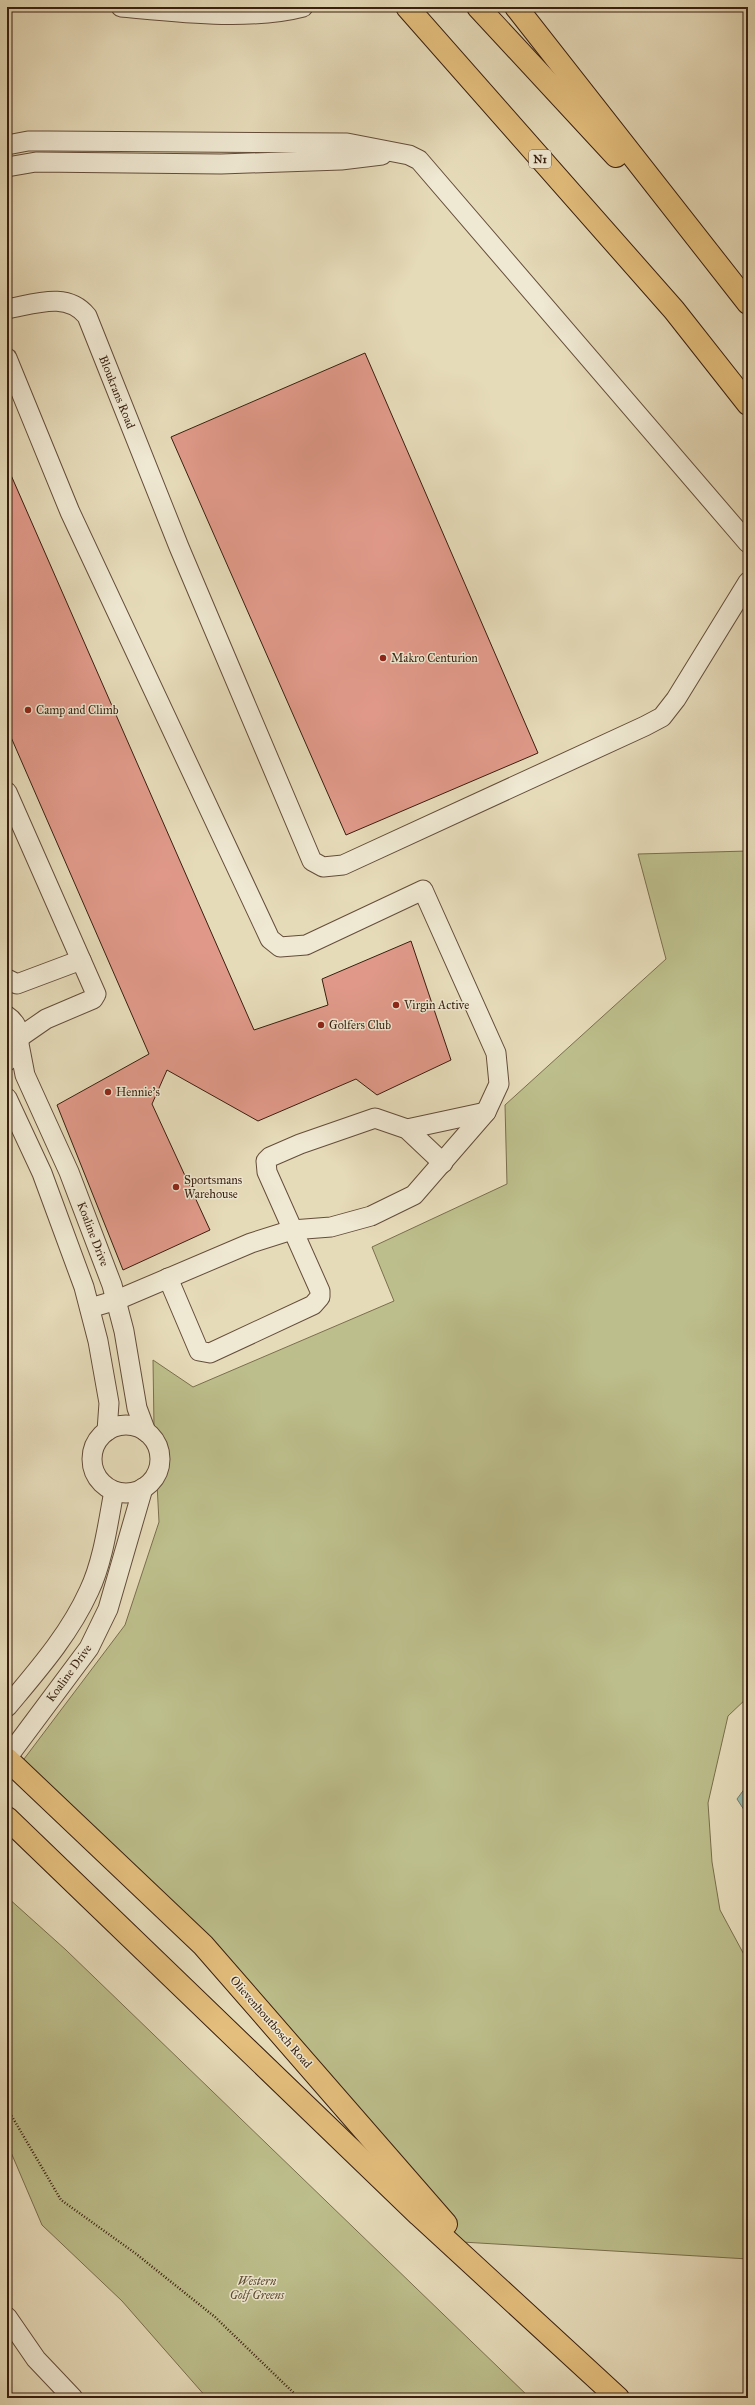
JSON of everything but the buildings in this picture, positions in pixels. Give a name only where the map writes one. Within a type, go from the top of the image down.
[{"type":"main road","name":"N1","points":[[406,7],[674,310],[748,404]]},
{"type":"main road","points":[[478,7],[718,266]]},
{"type":"main road","points":[[516,7],[748,303]]},
{"type":"main road","name":"Olievenhoutbosch Road","points":[[7,1759],[203,1945],[336,2095],[515,2304]]},
{"type":"main road","name":"Olievenhoutbosch Road","points":[[7,1818],[273,2076],[515,2304],[618,2398]]},
{"type":"street","points":[[121,7],[248,14],[285,11],[303,7]]},
{"type":"street","points":[[7,145],[33,141],[347,143],[397,152],[420,160],[437,178],[748,543]]},
{"type":"street","points":[[226,142],[245,147],[315,148],[330,152],[341,160]]},
{"type":"street","points":[[221,164],[226,142]]},
{"type":"street","points":[[7,167],[36,162],[221,164],[341,160],[397,152]]},
{"type":"street","name":"Bloukrans Road","points":[[7,309],[62,301],[72,303],[80,308],[87,316],[179,547],[312,861],[323,867],[343,865],[603,746],[662,717],[681,693],[748,582]]},
{"type":"street","points":[[7,358],[70,512],[270,939],[280,947],[306,945],[423,890],[496,1053],[499,1084],[486,1112],[443,1163],[414,1195],[393,1207],[371,1216],[331,1227],[292,1230],[251,1243],[117,1300],[90,1308]]},
{"type":"street","points":[[7,792],[95,990],[95,997],[46,1019],[15,1030],[16,1052],[7,1061]]},
{"type":"street","points":[[7,979],[17,984],[81,960]]},
{"type":"street","name":"Koaline Drive","points":[[7,1759],[89,1648],[108,1609],[143,1488],[156,1476],[160,1460],[156,1444],[146,1432],[137,1408],[117,1300],[69,1172],[25,1075],[15,1030]]},
{"type":"street","points":[[7,1098],[42,1173],[76,1261],[90,1308],[109,1403],[107,1431]]},
{"type":"street","points":[[407,1129],[486,1112]]},
{"type":"street","points":[[168,1278],[199,1351],[210,1353],[313,1305],[320,1297],[320,1291],[267,1172],[266,1161],[270,1157],[300,1144],[375,1118],[407,1129],[443,1163]]},
{"type":"street","points":[[143,1488],[130,1493],[114,1491],[98,1478],[92,1459],[96,1443],[107,1431],[127,1426],[139,1428],[146,1432]]},
{"type":"street","name":"Koaline Drive","points":[[7,1707],[53,1652],[90,1591],[106,1536],[114,1491]]},
{"type":"street","points":[[7,2317],[36,2359],[73,2398]]},
{"type":"path","points":[[7,2108],[61,2200],[135,2253],[215,2317],[299,2398]]},
{"type":"green space","points":[[748,851],[748,1697],[728,1716],[708,1803],[712,1862],[720,1910],[748,1962],[748,2259],[462,2242],[267,2018],[18,1767],[125,1625],[159,1522],[154,1426],[153,1360],[193,1387],[394,1301],[372,1247],[507,1184],[505,1105],[666,959],[638,854]]},
{"type":"green space","name":"Western Golf Greens","points":[[7,1897],[66,1950],[530,2398],[207,2398],[122,2301],[42,2225],[7,2143]]},
{"type":"shaded area","points":[[748,1784],[748,1816],[737,1799]]},
{"type":"place","name":"Makro Centurion","points":[[383,658]]},
{"type":"place","name":"Camp and Climb","points":[[28,710]]},
{"type":"place","name":"Virgin Active","points":[[396,1005]]},
{"type":"place","name":"Golfers Club","points":[[321,1025]]},
{"type":"place","name":"Hennie's","points":[[108,1092]]},
{"type":"place","name":"Sportsmans Warehouse","points":[[176,1187]]}]
